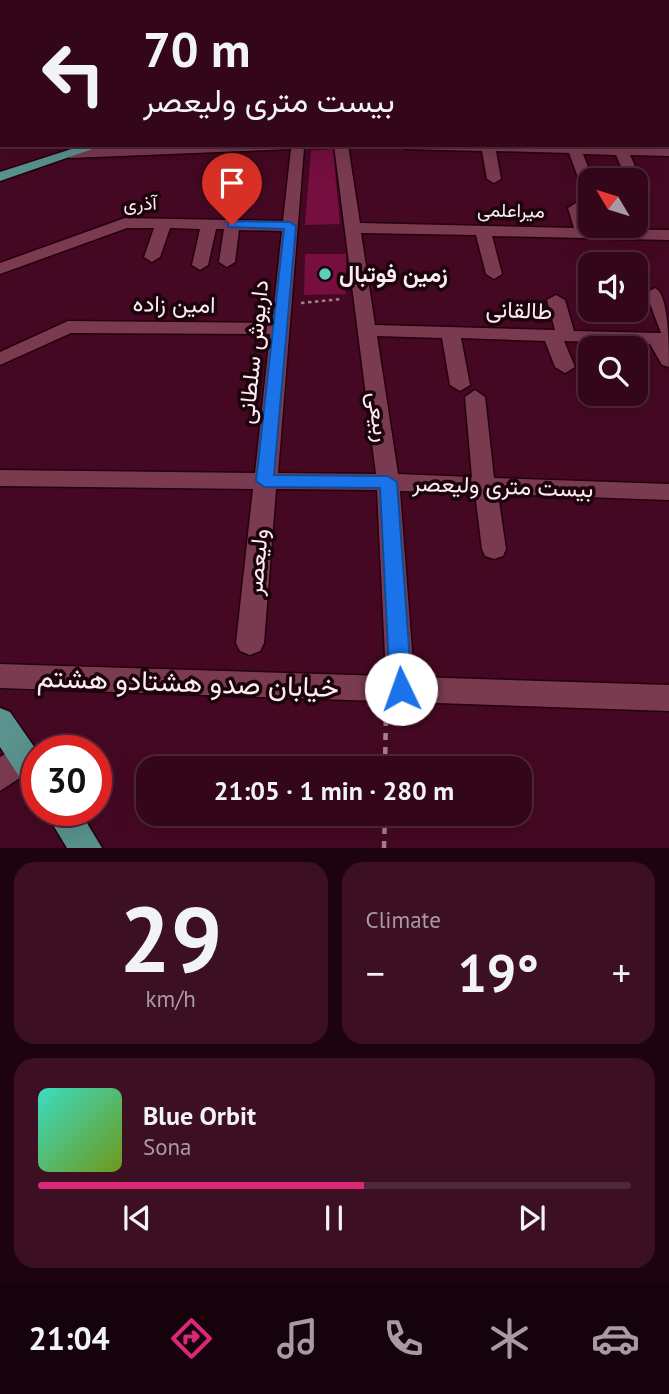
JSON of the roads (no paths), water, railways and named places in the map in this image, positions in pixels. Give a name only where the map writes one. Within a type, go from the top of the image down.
[{"type":"main road","points":[[0,166],[42,153],[86,147]]},
{"type":"main road","points":[[0,177],[68,150]]},
{"type":"main road","points":[[0,722],[21,752]]},
{"type":"main road","points":[[71,826],[86,848]]},
{"type":"street","points":[[68,150],[207,147]]},
{"type":"street","name":"داریوش سلطانی","points":[[264,481],[299,147]]},
{"type":"street","name":"ربیعی","points":[[341,147],[388,482],[401,689]]},
{"type":"street","points":[[494,179],[488,147],[669,152]]},
{"type":"street","points":[[575,150],[582,168]]},
{"type":"street","points":[[621,151],[628,168]]},
{"type":"street","points":[[576,208],[578,215]]},
{"type":"street","points":[[152,257],[164,223]]},
{"type":"street","name":"آذری","points":[[0,269],[118,224],[290,226]]},
{"type":"street","points":[[200,265],[209,224]]},
{"type":"street","points":[[227,262],[232,225]]},
{"type":"street","name":"میراعلمی","points":[[353,228],[578,233]]},
{"type":"street","points":[[483,231],[494,274]]},
{"type":"street","name":"میراعلمی","points":[[648,235],[669,235]]},
{"type":"street","points":[[655,293],[669,361]]},
{"type":"street","points":[[556,300],[565,367]]},
{"type":"street","name":"امین زاده","points":[[0,359],[68,327],[279,329]]},
{"type":"street","name":"طالقانی","points":[[367,330],[559,336],[578,339]]},
{"type":"street","points":[[450,332],[468,391],[494,549]]},
{"type":"street","name":"بیست متری ولیعصر","points":[[0,478],[388,482],[669,492]]},
{"type":"street","name":"ولیعصر","points":[[250,643],[264,481]]},
{"type":"street","name":"خیابان صدو هشتادو هشتم","points":[[0,676],[669,698]]},
{"type":"street","points":[[0,775],[21,770]]},
{"type":"place","name":"زمین فوتبال","points":[[325,274]]}]
